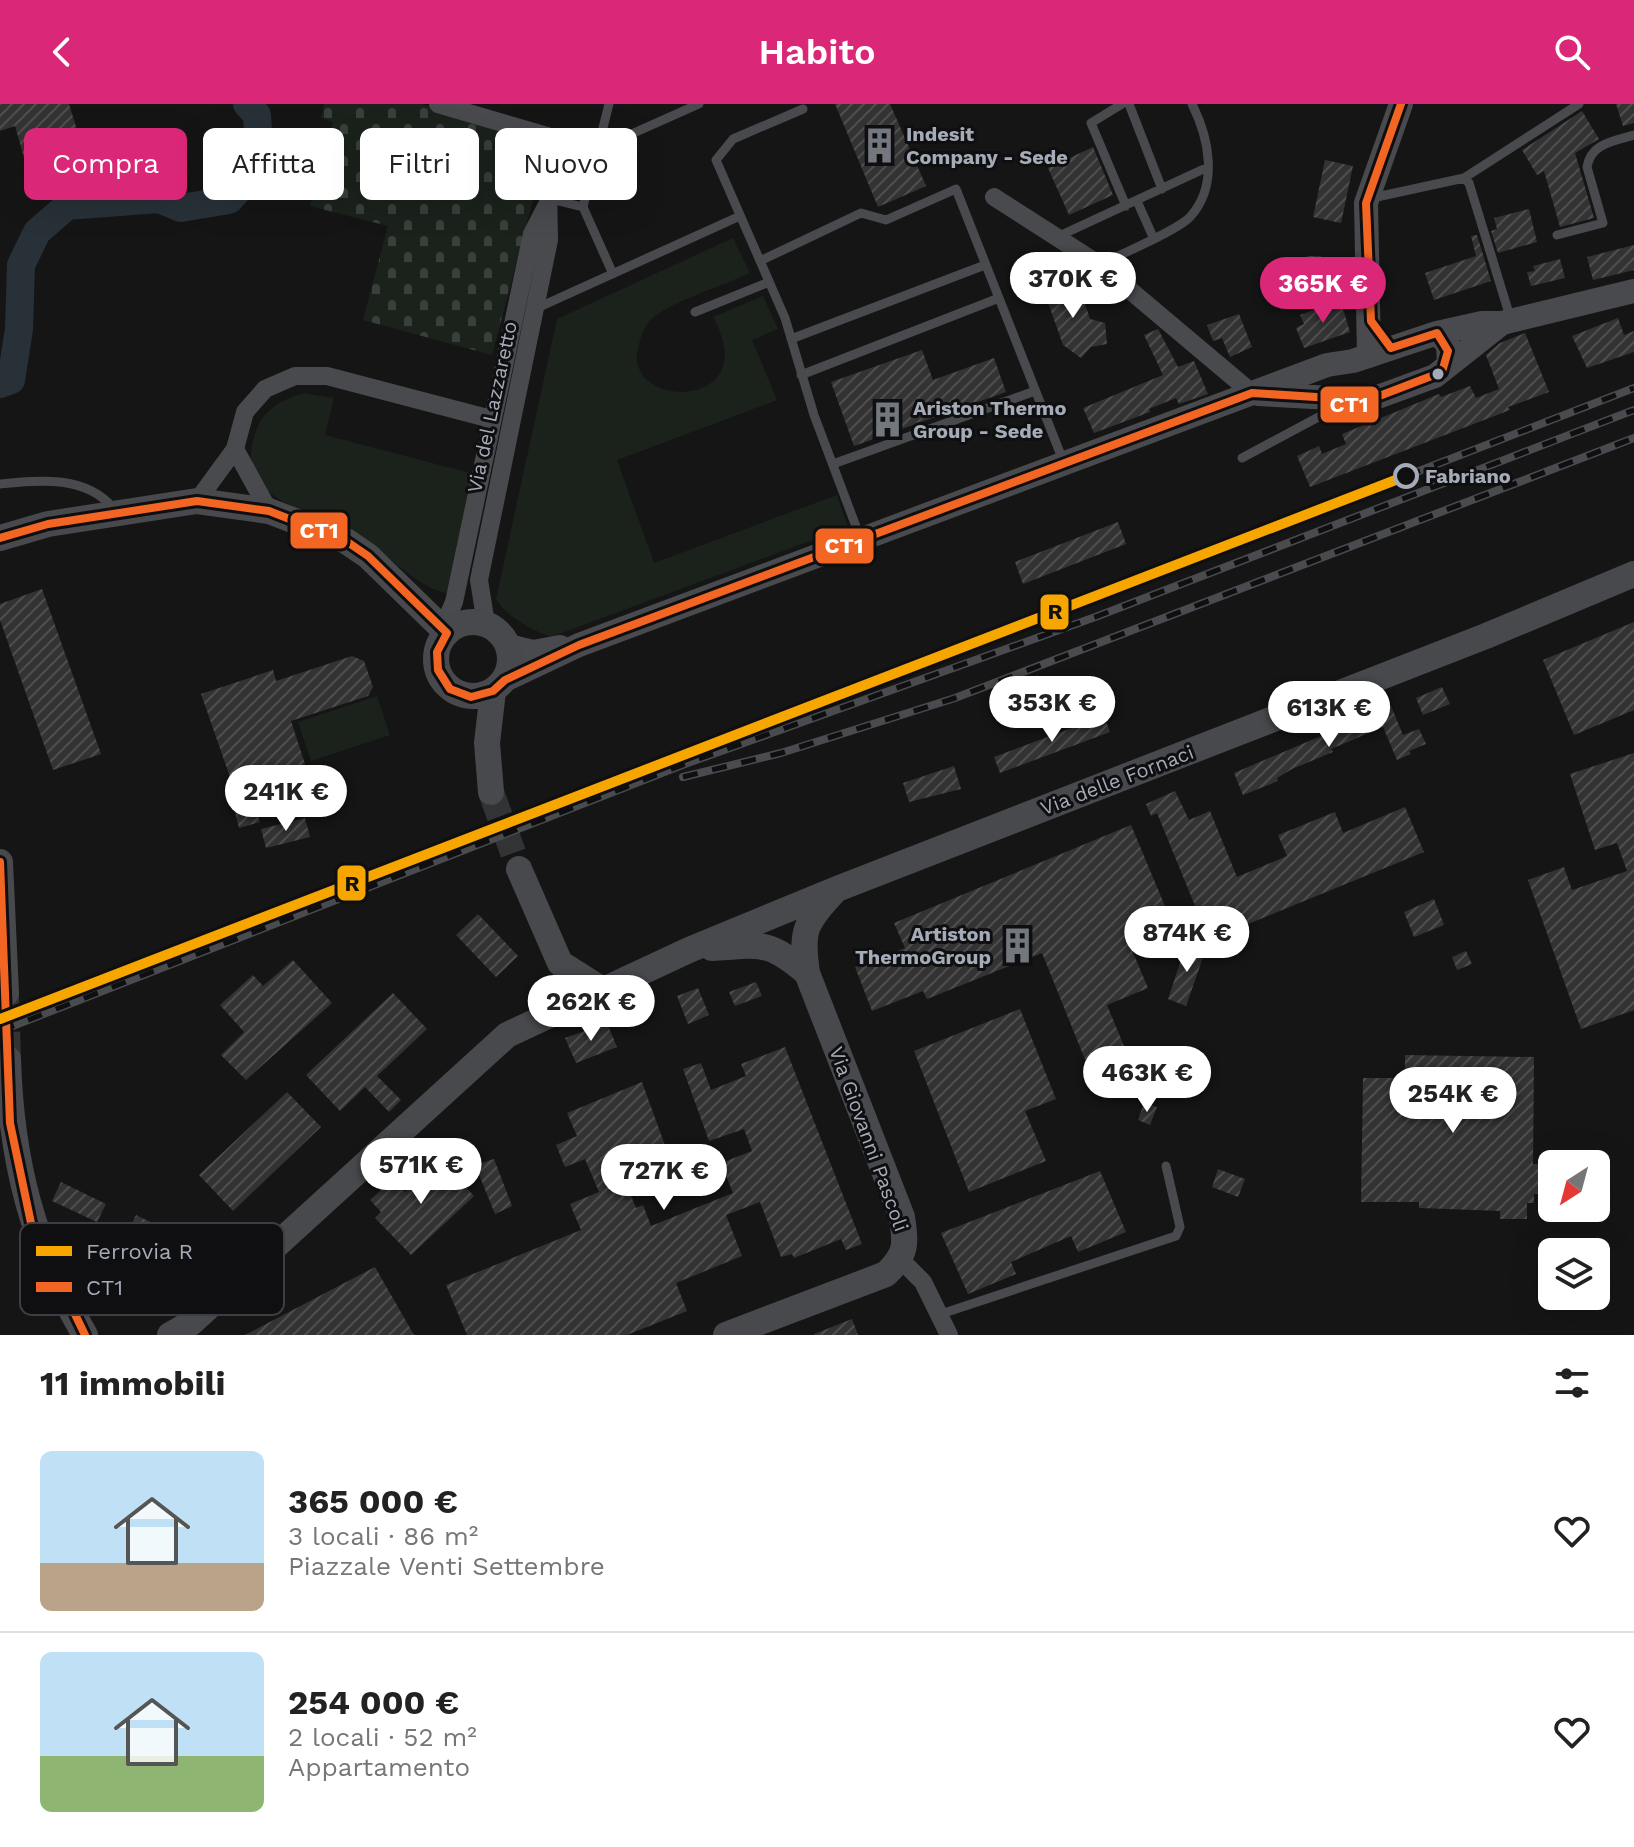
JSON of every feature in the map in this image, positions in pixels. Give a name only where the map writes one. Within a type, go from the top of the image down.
[{"type":"main road","points":[[0,538],[48,524],[197,501],[269,511],[346,541],[368,556],[445,631]]},
{"type":"main road","name":"Via delle Fornaci","points":[[284,1238],[507,1035],[689,950],[837,889],[1486,636],[1634,574]]},
{"type":"main road","points":[[491,792],[487,743],[499,686],[510,668],[508,646],[502,635],[486,624],[465,623],[445,631],[437,652],[438,670],[450,689],[471,697],[499,686]]},
{"type":"main road","points":[[0,862],[6,993]]},
{"type":"main road","points":[[519,869],[560,963],[604,991]]},
{"type":"main road","name":"Via Giovanni Pascoli","points":[[726,1335],[886,1274],[901,1260],[907,1248],[902,1217],[807,973],[803,943],[805,928],[837,889]]},
{"type":"main road","points":[[689,950],[768,946],[779,949],[807,973]]},
{"type":"main road","points":[[8,1059],[10,1123],[31,1223]]},
{"type":"main road","points":[[75,1315],[85,1335]]},
{"type":"main road","name":"Via delle Fornaci","points":[[170,1335],[200,1315]]},
{"type":"street","name":"Via del Lazzaretto","points":[[438,104],[520,128]]},
{"type":"street","points":[[1380,352],[1371,321],[1366,259],[1367,199],[1401,104]]},
{"type":"street","points":[[994,197],[1100,265],[1252,393],[1337,401],[1353,406],[1442,372],[1449,363],[1506,322]]},
{"type":"street","name":"Via del Lazzaretto","points":[[445,631],[454,602],[532,234],[549,200]]},
{"type":"street","name":"Via del Lazzaretto","points":[[486,624],[479,580],[549,240],[550,200]]},
{"type":"street","points":[[499,686],[579,645],[1065,466],[1327,365],[1340,364],[1437,333],[1482,323],[1506,322],[1634,291]]},
{"type":"street","points":[[1437,333],[1448,345],[1449,363]]},
{"type":"street","points":[[1337,401],[1330,379],[1340,364]]},
{"type":"street","name":"Via del Lazzaretto","points":[[197,501],[235,449],[245,412],[265,389],[295,376],[327,376],[491,419]]},
{"type":"street","points":[[235,449],[269,511]]},
{"type":"street","points":[[508,646],[533,652],[579,645]]},
{"type":"street","points":[[901,1260],[923,1282],[949,1335]]},
{"type":"lane","points":[[604,128],[609,104]]},
{"type":"lane","points":[[637,132],[699,104]]},
{"type":"lane","points":[[1122,104],[1091,123],[1126,206]]},
{"type":"lane","points":[[1129,104],[1162,189]]},
{"type":"lane","points":[[1100,265],[1189,218],[1203,195],[1208,167],[1207,134],[1192,104]]},
{"type":"lane","points":[[1367,199],[1466,180],[1579,104]]},
{"type":"lane","points":[[803,109],[733,139],[716,160],[791,339],[801,375],[862,540]]},
{"type":"lane","points":[[1557,235],[1603,223],[1587,167],[1588,160],[1602,145],[1634,135]]},
{"type":"lane","points":[[1057,237],[1208,167]]},
{"type":"lane","points":[[1466,180],[1506,322]]},
{"type":"lane","points":[[760,261],[861,213],[886,220],[956,189],[1065,466]]},
{"type":"lane","points":[[554,200],[583,207]]},
{"type":"lane","points":[[585,200],[583,207],[613,274]]},
{"type":"lane","points":[[1137,201],[1153,237]]},
{"type":"lane","points":[[535,309],[740,216]]},
{"type":"lane","points":[[791,339],[985,265]]},
{"type":"lane","points":[[695,312],[769,282]]},
{"type":"lane","points":[[801,375],[999,298]]},
{"type":"lane","points":[[833,464],[1035,391]]},
{"type":"lane","points":[[1242,458],[1337,401]]},
{"type":"lane","points":[[0,484],[53,478],[103,497],[116,512]]},
{"type":"lane","points":[[941,1314],[1176,1236],[1180,1227],[1166,1166]]},
{"type":"green space","points":[[324,104],[421,104],[511,128],[495,128],[495,200],[533,200],[492,355],[363,320],[388,226],[310,206],[312,200],[344,200],[344,128],[331,128],[333,122],[321,118]]},
{"type":"green space","points":[[733,238],[750,273],[675,304],[651,319],[638,348],[639,369],[651,383],[669,391],[690,391],[709,385],[722,370],[724,348],[713,317],[763,296],[778,329],[752,340],[777,400],[617,460],[654,563],[837,495],[848,527],[551,637],[527,626],[506,611],[496,599],[557,319]]},
{"type":"green space","points":[[304,393],[334,398],[325,435],[474,474],[447,593],[425,585],[360,536],[284,502],[267,491],[256,476],[251,458],[258,425],[274,407]]},
{"type":"green space","points":[[377,696],[390,735],[311,761],[298,722]]},
{"type":"building","points":[[0,104],[69,104],[76,128],[24,128],[24,158],[15,126],[0,131]]},
{"type":"building","name":"Indesit Company - Sede","points":[[835,104],[890,104],[926,186],[878,207]]},
{"type":"building","points":[[1616,104],[1634,104],[1634,123],[1623,126]]},
{"type":"building","points":[[1582,111],[1599,139],[1575,153],[1594,218],[1560,227],[1544,171],[1537,175],[1522,150]]},
{"type":"building","points":[[1093,147],[1113,195],[1069,215],[1048,168]]},
{"type":"building","points":[[1325,160],[1353,166],[1341,223],[1313,217]]},
{"type":"building","points":[[1529,209],[1537,242],[1498,253],[1491,231],[1497,229],[1494,218]]},
{"type":"building","points":[[1477,235],[1491,281],[1434,300],[1425,273],[1476,256],[1471,236]]},
{"type":"building","points":[[1634,245],[1634,270],[1593,280],[1587,257]]},
{"type":"building","points":[[1307,256],[1321,256],[1323,281],[1308,282]]},
{"type":"building","points":[[1560,259],[1565,278],[1531,286],[1527,272],[1535,271],[1533,266]]},
{"type":"building","points":[[1040,280],[1051,280],[1085,304],[1090,319],[1105,323],[1107,344],[1091,347],[1081,358],[1063,345]]},
{"type":"building","points":[[1341,302],[1350,332],[1304,348],[1296,328],[1304,324],[1300,315]]},
{"type":"building","points":[[1239,314],[1252,347],[1230,357],[1222,338],[1213,341],[1207,325]]},
{"type":"building","points":[[1618,318],[1624,335],[1634,331],[1634,352],[1587,368],[1572,336]]},
{"type":"building","points":[[1158,329],[1178,367],[1194,361],[1208,394],[1179,404],[1176,398],[1149,409],[1150,412],[1094,433],[1083,408],[1163,375],[1144,335]]},
{"type":"building","name":"Fabriano","points":[[1525,333],[1549,392],[1310,487],[1297,456],[1319,446],[1322,454],[1346,444],[1342,434],[1439,394],[1441,397],[1470,386],[1476,398],[1499,389],[1486,355],[1500,343]]},
{"type":"building","name":"Ariston Thermo Group - Sede","points":[[922,350],[933,380],[994,358],[1006,392],[854,446],[831,382]]},
{"type":"building","points":[[1118,522],[1126,544],[1023,584],[1015,562]]},
{"type":"building","points":[[42,589],[101,754],[53,770],[0,620],[0,604]]},
{"type":"building","points":[[1634,622],[1634,710],[1574,735],[1543,660]]},
{"type":"building","points":[[352,656],[364,661],[373,687],[368,696],[291,721],[305,764],[248,783],[260,822],[239,828],[232,801],[238,800],[201,694],[273,670],[276,681]]},
{"type":"building","points":[[1442,687],[1450,704],[1423,715],[1416,698]]},
{"type":"building","points":[[1391,706],[1403,735],[1419,729],[1426,744],[1397,760],[1383,727],[1331,749],[1333,752],[1292,769],[1277,778],[1278,781],[1243,795],[1234,773]]},
{"type":"building","points":[[1104,716],[1110,732],[1000,773],[994,757]]},
{"type":"building","points":[[1634,753],[1634,1010],[1581,1029],[1528,880],[1564,867],[1572,890],[1627,871],[1617,843],[1595,850],[1570,774]]},
{"type":"building","points":[[954,766],[961,789],[909,802],[903,783]]},
{"type":"building","points":[[1175,791],[1189,820],[1210,811],[1237,877],[1287,856],[1278,835],[1335,812],[1343,833],[1405,807],[1424,852],[1209,940],[1157,813],[1151,816],[1146,804]]},
{"type":"building","points":[[305,818],[310,837],[266,848],[261,829]]},
{"type":"building","name":"Artiston ThermoGroup","points":[[1131,825],[1170,918],[1126,936],[1148,988],[1107,1005],[1124,1046],[1086,1062],[1042,953],[927,999],[923,991],[872,1011],[855,967],[905,948],[894,923]]},
{"type":"building","points":[[1434,899],[1444,925],[1414,937],[1404,912]]},
{"type":"building","points":[[478,914],[518,956],[496,977],[456,935]]},
{"type":"building","points":[[1187,942],[1206,949],[1186,1006],[1168,999]]},
{"type":"building","points":[[1466,951],[1472,964],[1457,970],[1452,957]]},
{"type":"building","points":[[293,960],[332,1003],[246,1080],[221,1055],[244,1032],[220,1005],[253,975],[263,986]]},
{"type":"building","points":[[756,982],[762,996],[735,1006],[729,992]]},
{"type":"building","points":[[698,988],[709,1015],[688,1024],[677,996]]},
{"type":"building","points":[[393,993],[427,1029],[377,1076],[401,1100],[389,1112],[365,1087],[340,1111],[306,1075]]},
{"type":"building","points":[[1020,1009],[1056,1099],[1025,1111],[1046,1161],[969,1192],[914,1051]]},
{"type":"building","points":[[607,1023],[617,1047],[576,1063],[565,1038]]},
{"type":"building","points":[[785,1047],[862,1244],[846,1250],[841,1239],[794,1258],[792,1254],[781,1257],[760,1202],[726,1215],[742,1256],[676,1283],[687,1311],[627,1335],[467,1335],[446,1285],[581,1230],[570,1204],[599,1192],[585,1159],[565,1167],[556,1145],[577,1136],[567,1113],[642,1082],[667,1151],[620,1168],[636,1208],[643,1205],[651,1226],[733,1193],[721,1163],[752,1151],[744,1129],[709,1141],[683,1069],[701,1063],[711,1090],[746,1076],[741,1064]]},
{"type":"building","points":[[1405,1055],[1534,1057],[1533,1164],[1538,1164],[1538,1194],[1534,1194],[1534,1203],[1527,1203],[1527,1219],[1500,1219],[1500,1211],[1419,1208],[1419,1202],[1361,1202],[1363,1078],[1405,1078]]},
{"type":"building","points":[[287,1092],[321,1127],[233,1211],[199,1175]]},
{"type":"building","points":[[1144,1103],[1157,1107],[1150,1125],[1138,1120]]},
{"type":"building","points":[[711,1153],[716,1166],[673,1182],[668,1169]]},
{"type":"building","points":[[439,1159],[474,1196],[411,1255],[375,1218],[381,1212],[370,1200],[393,1179],[405,1192]]},
{"type":"building","points":[[494,1159],[512,1206],[495,1214],[475,1165]]},
{"type":"building","points":[[1218,1169],[1245,1179],[1238,1197],[1212,1187]]},
{"type":"building","points":[[1100,1171],[1126,1232],[1078,1252],[1071,1236],[1011,1262],[1016,1274],[968,1294],[941,1233]]},
{"type":"building","points":[[61,1182],[106,1204],[97,1222],[52,1201]]},
{"type":"building","points":[[136,1215],[152,1223],[132,1223]]},
{"type":"building","points":[[375,1267],[414,1335],[245,1335]]},
{"type":"building","points":[[852,1319],[858,1335],[814,1335],[814,1334]]},
{"type":"waterway","points":[[0,384],[11,380],[19,329],[21,265],[37,232],[67,206],[159,199],[181,208],[229,200],[249,178],[259,147],[257,115],[247,104]]},
{"type":"tunnel","points":[[491,792],[519,869]]},
{"type":"tunnel","points":[[6,993],[8,1059]]},
{"type":"railway","points":[[1406,476],[1634,388]]},
{"type":"railway","points":[[0,1031],[685,764],[1098,616],[1634,410]]},
{"type":"railway","points":[[683,777],[781,753],[955,698],[1634,438]]},
{"type":"rail line","name":"R","points":[[0,1019],[1406,476]]},
{"type":"transit line","name":"CT1","points":[[0,538],[48,524],[197,501],[269,511],[346,541],[368,556],[447,633],[437,652],[438,670],[450,689],[471,697],[493,691],[505,680],[579,645],[1252,393],[1332,398],[1353,406],[1442,372],[1448,351],[1437,333],[1391,348],[1371,321],[1366,203],[1401,104]]},
{"type":"transit line","name":"CT1","points":[[0,862],[10,1123],[31,1223]]},
{"type":"transit line","name":"CT1","points":[[75,1315],[85,1335]]},
{"type":"place","name":"Indesit Company - Sede","points":[[880,145]]},
{"type":"place","name":"Ariston Thermo Group - Sede","points":[[887,419]]},
{"type":"place","name":"Fabriano","points":[[1406,476]]},
{"type":"place","name":"Artiston ThermoGroup","points":[[1017,945]]}]
